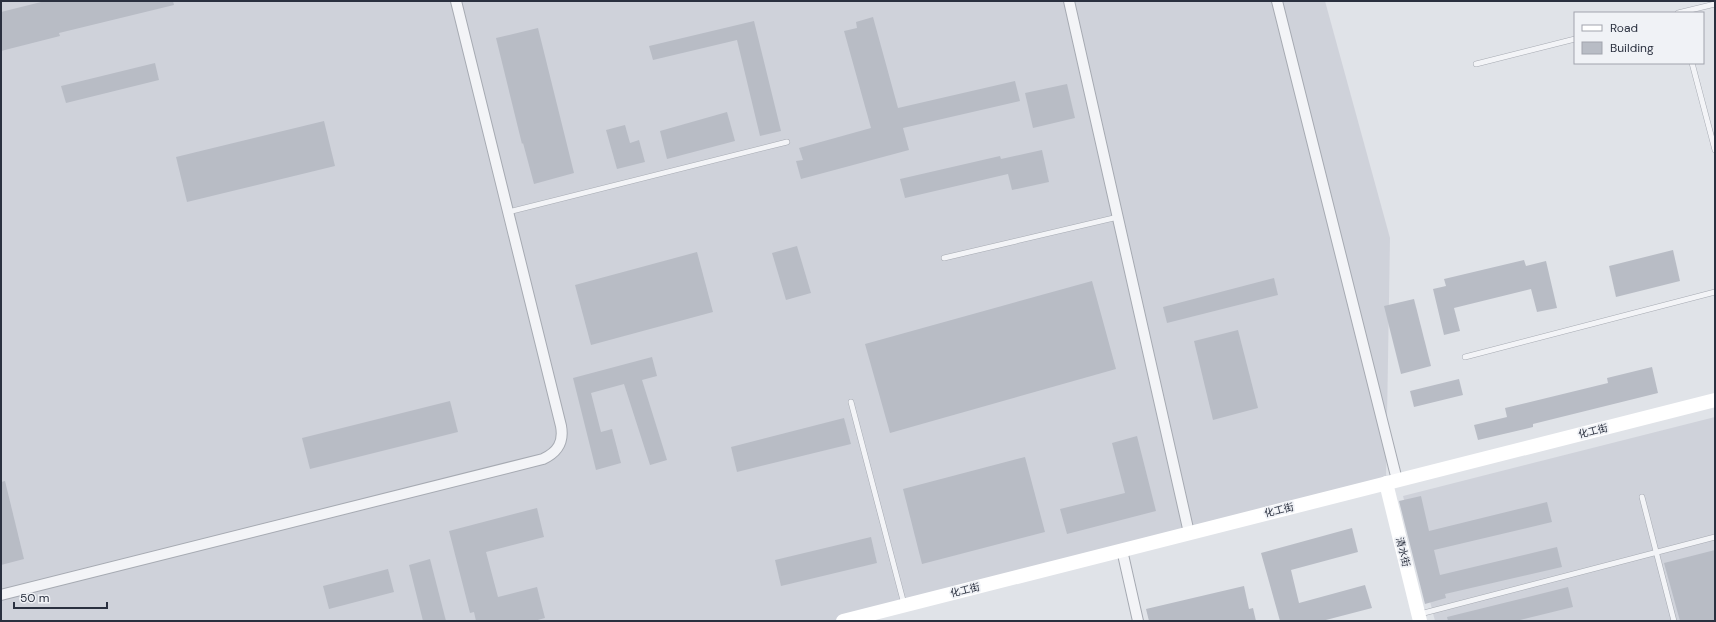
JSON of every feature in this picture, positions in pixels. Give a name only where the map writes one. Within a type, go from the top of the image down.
[{"type":"street","points":[[1,595],[333,513],[543,459],[551,455],[561,443],[562,434],[456,1]]},
{"type":"street","points":[[1069,1],[1189,533]]},
{"type":"street","points":[[1277,1],[1392,482]]},
{"type":"street","name":"化工街","points":[[843,621],[1715,400]]},
{"type":"street","name":"清水街","points":[[1392,482],[1420,618]]},
{"type":"street","points":[[1122,550],[1138,621]]},
{"type":"lane","points":[[1682,12],[1715,4]]},
{"type":"lane","points":[[1476,64],[1574,39]]},
{"type":"lane","points":[[1692,64],[1715,150]]},
{"type":"lane","points":[[508,212],[787,142]]},
{"type":"lane","points":[[944,258],[1118,217]]},
{"type":"lane","points":[[1465,357],[1715,292]]},
{"type":"lane","points":[[851,402],[904,605]]},
{"type":"lane","points":[[1642,497],[1674,621]]},
{"type":"lane","points":[[1420,618],[1715,537]]},
{"type":"shaded area","points":[[1,1],[1325,1],[1390,238],[1386,483],[841,621],[1,621]]},
{"type":"shaded area","points":[[1715,417],[1715,621],[1435,621],[1403,496]]},
{"type":"building","points":[[45,1],[173,1],[174,5],[59,33],[60,36],[1,51],[1,12]]},
{"type":"building","points":[[873,17],[898,108],[1015,81],[1020,101],[903,128],[909,150],[801,179],[796,161],[803,160],[799,148],[871,128],[844,31],[857,28],[856,22]]},
{"type":"building","points":[[754,21],[781,131],[760,136],[737,40],[653,60],[649,46]]},
{"type":"building","points":[[538,28],[574,173],[534,184],[523,143],[522,144],[496,38]]},
{"type":"building","points":[[155,63],[159,80],[66,103],[61,86]]},
{"type":"building","points":[[1067,84],[1075,118],[1033,128],[1025,93]]},
{"type":"building","points":[[727,112],[735,141],[667,159],[660,131]]},
{"type":"building","points":[[324,121],[335,166],[187,202],[176,157]]},
{"type":"building","points":[[625,125],[630,143],[639,140],[645,162],[617,169],[606,130]]},
{"type":"building","points":[[1042,150],[1049,182],[1012,190],[1008,174],[905,198],[900,179],[1000,156],[1001,159]]},
{"type":"building","points":[[797,246],[811,293],[786,300],[772,253]]},
{"type":"building","points":[[1673,250],[1680,281],[1616,297],[1609,266]]},
{"type":"building","points":[[697,252],[713,312],[591,345],[575,285]]},
{"type":"building","points":[[1524,260],[1526,266],[1546,261],[1557,308],[1537,312],[1531,289],[1454,308],[1460,331],[1444,335],[1433,289],[1446,286],[1444,279]]},
{"type":"building","points":[[1274,278],[1278,295],[1167,323],[1163,307]]},
{"type":"building","points":[[1092,281],[1116,369],[890,433],[865,344]]},
{"type":"building","points":[[1414,299],[1431,366],[1401,374],[1384,306]]},
{"type":"building","points":[[1238,330],[1258,408],[1213,420],[1194,341]]},
{"type":"building","points":[[652,357],[657,376],[642,380],[667,460],[650,465],[624,384],[591,393],[601,432],[612,429],[621,463],[596,470],[573,378]]},
{"type":"building","points":[[1652,367],[1658,393],[1533,424],[1533,427],[1478,440],[1474,425],[1507,417],[1505,408],[1608,383],[1607,378]]},
{"type":"building","points":[[1459,379],[1463,395],[1414,407],[1410,391]]},
{"type":"building","points":[[450,401],[458,432],[310,469],[302,438]]},
{"type":"building","points":[[844,418],[851,444],[737,472],[731,447]]},
{"type":"building","points":[[1137,436],[1156,511],[1067,534],[1060,509],[1125,493],[1112,443]]},
{"type":"building","points":[[1025,457],[1045,532],[922,564],[903,489]]},
{"type":"building","points":[[5,481],[24,559],[1,565],[1,482]]},
{"type":"building","points":[[1421,496],[1429,531],[1547,502],[1552,522],[1434,550],[1440,575],[1557,547],[1562,567],[1445,594],[1446,598],[1425,604],[1399,501]]},
{"type":"building","points":[[537,508],[544,537],[486,552],[498,597],[537,587],[545,618],[534,621],[476,621],[474,612],[470,613],[449,531]]},
{"type":"building","points":[[1352,528],[1358,552],[1291,570],[1299,603],[1365,585],[1372,608],[1322,621],[1280,621],[1261,553]]},
{"type":"building","points":[[871,537],[877,563],[781,586],[775,560]]},
{"type":"building","points":[[1715,550],[1715,621],[1680,621],[1664,563]]},
{"type":"building","points":[[430,559],[446,621],[423,621],[409,565]]},
{"type":"building","points":[[388,569],[394,592],[329,609],[323,586]]},
{"type":"building","points":[[1244,586],[1249,609],[1253,608],[1256,621],[1149,621],[1146,609]]},
{"type":"building","points":[[1568,587],[1573,607],[1516,621],[1448,621],[1447,617]]}]
